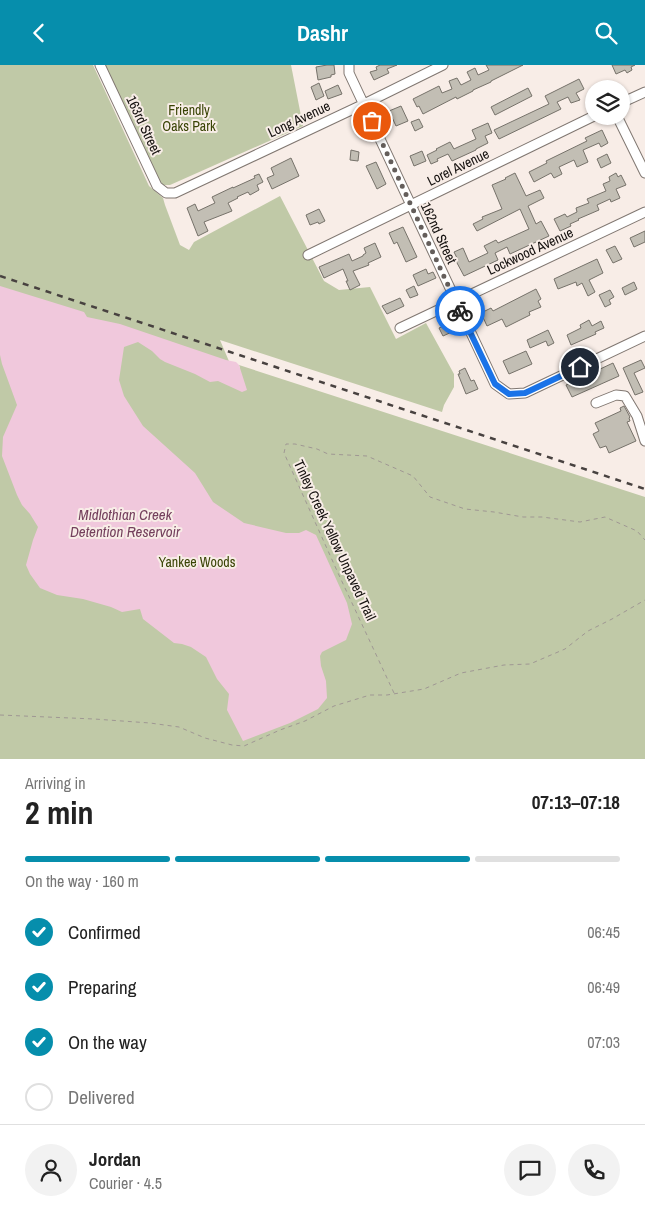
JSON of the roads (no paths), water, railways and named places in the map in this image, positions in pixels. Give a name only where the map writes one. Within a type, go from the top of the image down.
[{"type":"street","name":"163rd Street","points":[[100,65],[157,186],[166,193]]},
{"type":"street","name":"162nd Street","points":[[349,65],[349,73],[495,384],[509,394],[525,393],[645,336]]},
{"type":"street","name":"Long Avenue","points":[[166,193],[175,193],[442,65]]},
{"type":"street","points":[[630,98],[645,91]]},
{"type":"street","name":"Lorel Avenue","points":[[308,255],[585,120]]},
{"type":"street","points":[[621,125],[645,173]]},
{"type":"street","name":"Lockwood Avenue","points":[[400,328],[645,212]]},
{"type":"street","points":[[596,403],[616,395],[625,396],[637,416],[645,441]]},
{"type":"water","name":"Midlothian Creek Detention Reservoir","points":[[0,286],[84,312],[87,317],[120,324],[236,362],[239,365],[247,390],[242,392],[218,381],[210,382],[165,362],[138,342],[124,347],[119,380],[124,396],[143,426],[195,473],[213,502],[244,523],[286,533],[299,533],[306,530],[316,535],[347,603],[352,624],[346,640],[322,652],[320,656],[326,681],[327,698],[318,709],[290,723],[243,741],[227,710],[229,694],[217,679],[206,657],[191,647],[174,643],[143,619],[140,609],[122,612],[83,599],[57,595],[40,588],[26,565],[38,527],[22,505],[2,456],[3,437],[17,405],[0,355]]},
{"type":"railway","points":[[0,276],[645,489]]},
{"type":"park label","name":"Friendly Oaks Park","points":[[189,118]]},
{"type":"park label","name":"Yankee Woods","points":[[197,562]]}]
